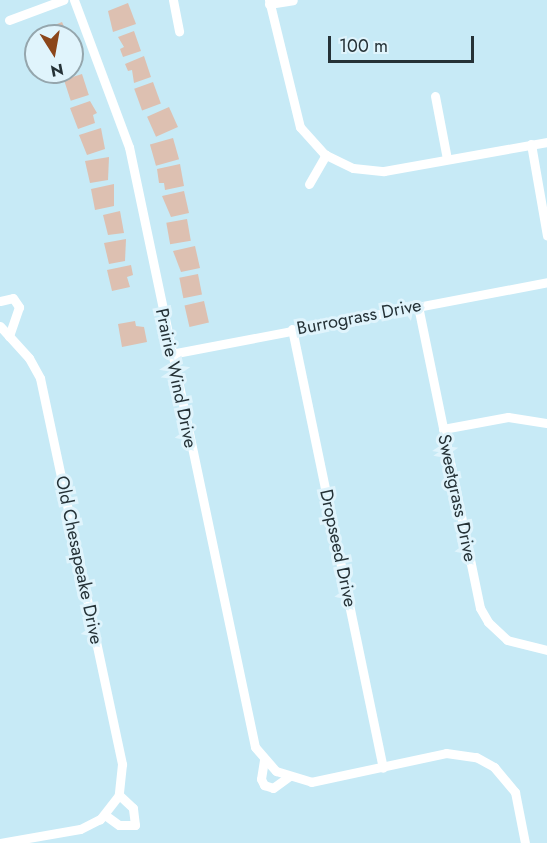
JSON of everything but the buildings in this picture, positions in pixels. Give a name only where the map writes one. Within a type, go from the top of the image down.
[{"type":"street","points":[[9,20],[63,0]]},
{"type":"street","name":"Prairie Wind Drive","points":[[74,0],[129,147],[250,736],[264,760],[288,777],[311,782],[446,753],[476,757],[494,766],[515,792],[525,843]]},
{"type":"street","points":[[173,0],[179,31]]},
{"type":"street","points":[[292,0],[269,2],[300,127],[326,154],[353,168],[384,171],[547,141]]},
{"type":"street","points":[[435,96],[447,159]]},
{"type":"street","points":[[531,144],[547,236]]},
{"type":"street","points":[[309,184],[326,154]]},
{"type":"street","name":"Burrograss Drive","points":[[171,354],[547,282]]},
{"type":"street","points":[[0,301],[13,298],[19,307],[9,336]]},
{"type":"street","name":"Sweetgrass Drive","points":[[418,306],[480,608],[488,622],[507,640],[547,650]]},
{"type":"street","name":"Old Chesapeake Drive","points":[[0,326],[29,358],[46,401],[122,765],[120,795]]},
{"type":"street","name":"Dropseed Drive","points":[[292,329],[383,768]]},
{"type":"street","points":[[443,429],[508,417],[547,423]]},
{"type":"street","name":"Prairie Wind Drive","points":[[264,760],[261,779],[264,785],[273,788],[288,777]]},
{"type":"street","points":[[0,843],[80,829],[105,815],[120,795],[133,808],[135,825],[119,825],[105,815]]}]
